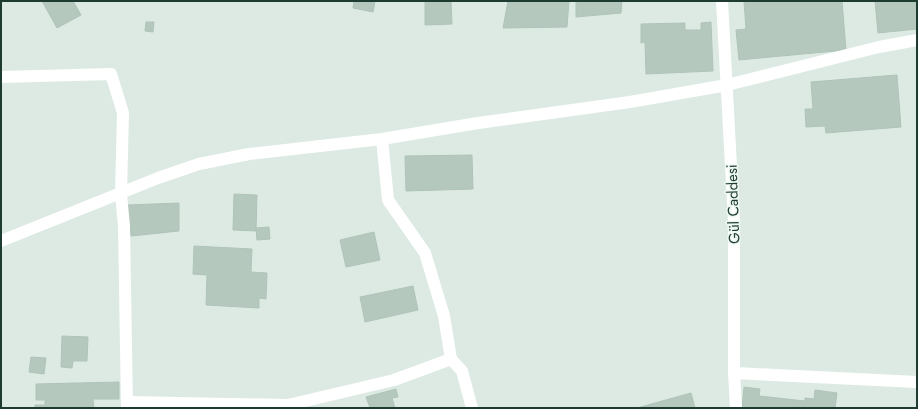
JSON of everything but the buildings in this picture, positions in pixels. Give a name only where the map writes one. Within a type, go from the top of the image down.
[{"type":"street","name":"Gül Caddesi","points":[[722,1],[728,85],[734,221],[734,373],[736,408]]},
{"type":"street","points":[[1,241],[158,178],[199,164],[249,154],[382,139],[478,123],[630,102],[728,85],[879,47],[917,40]]},
{"type":"street","points":[[1,77],[110,74],[123,113],[121,194],[124,226],[127,405],[288,404],[394,380],[451,359]]},
{"type":"street","points":[[382,139],[388,200],[425,253],[444,316],[451,359],[462,371],[472,408]]},
{"type":"street","points":[[734,373],[917,382]]}]
